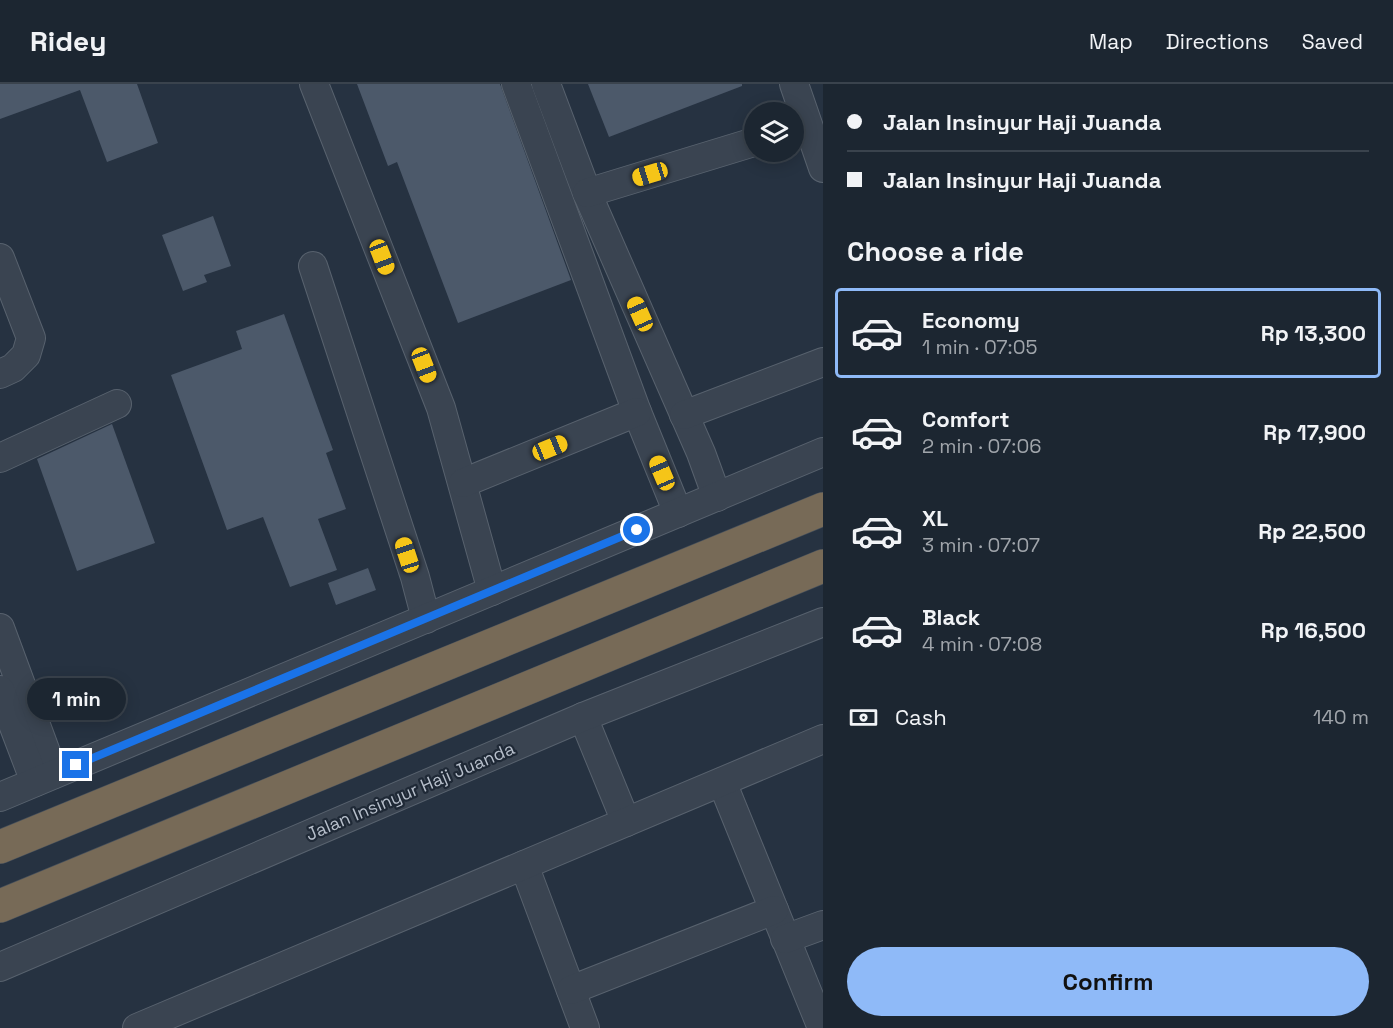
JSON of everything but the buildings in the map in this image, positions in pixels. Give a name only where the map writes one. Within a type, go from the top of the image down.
[{"type":"highway","points":[[0,847],[823,509]]},
{"type":"highway","points":[[0,906],[823,566]]},
{"type":"street","points":[[314,84],[441,408],[492,591]]},
{"type":"street","points":[[516,84],[637,412],[678,513]]},
{"type":"street","points":[[546,84],[587,193],[717,496]]},
{"type":"street","points":[[794,84],[797,102]]},
{"type":"street","points":[[804,133],[823,168]]},
{"type":"street","points":[[587,193],[744,145]]},
{"type":"street","points":[[0,258],[31,338],[26,355],[13,368],[0,374]]},
{"type":"street","points":[[313,266],[415,577],[426,619]]},
{"type":"street","points":[[684,415],[823,362]]},
{"type":"street","points":[[0,458],[117,404]]},
{"type":"street","points":[[463,483],[637,412]]},
{"type":"street","points":[[0,797],[823,452]]},
{"type":"street","name":"Jalan Insinyur Haji Juanda","points":[[0,966],[583,717],[823,622]]},
{"type":"street","points":[[0,628],[45,778]]},
{"type":"street","points":[[0,690],[45,778]]},
{"type":"street","points":[[583,717],[626,822]]},
{"type":"street","points":[[137,1028],[823,740]]},
{"type":"street","points":[[722,782],[822,1028]]},
{"type":"street","points":[[524,865],[585,1028]]},
{"type":"street","points":[[571,990],[774,910]]},
{"type":"street","points":[[786,939],[823,925]]},
{"type":"route","points":[[76,765],[637,530]]}]
